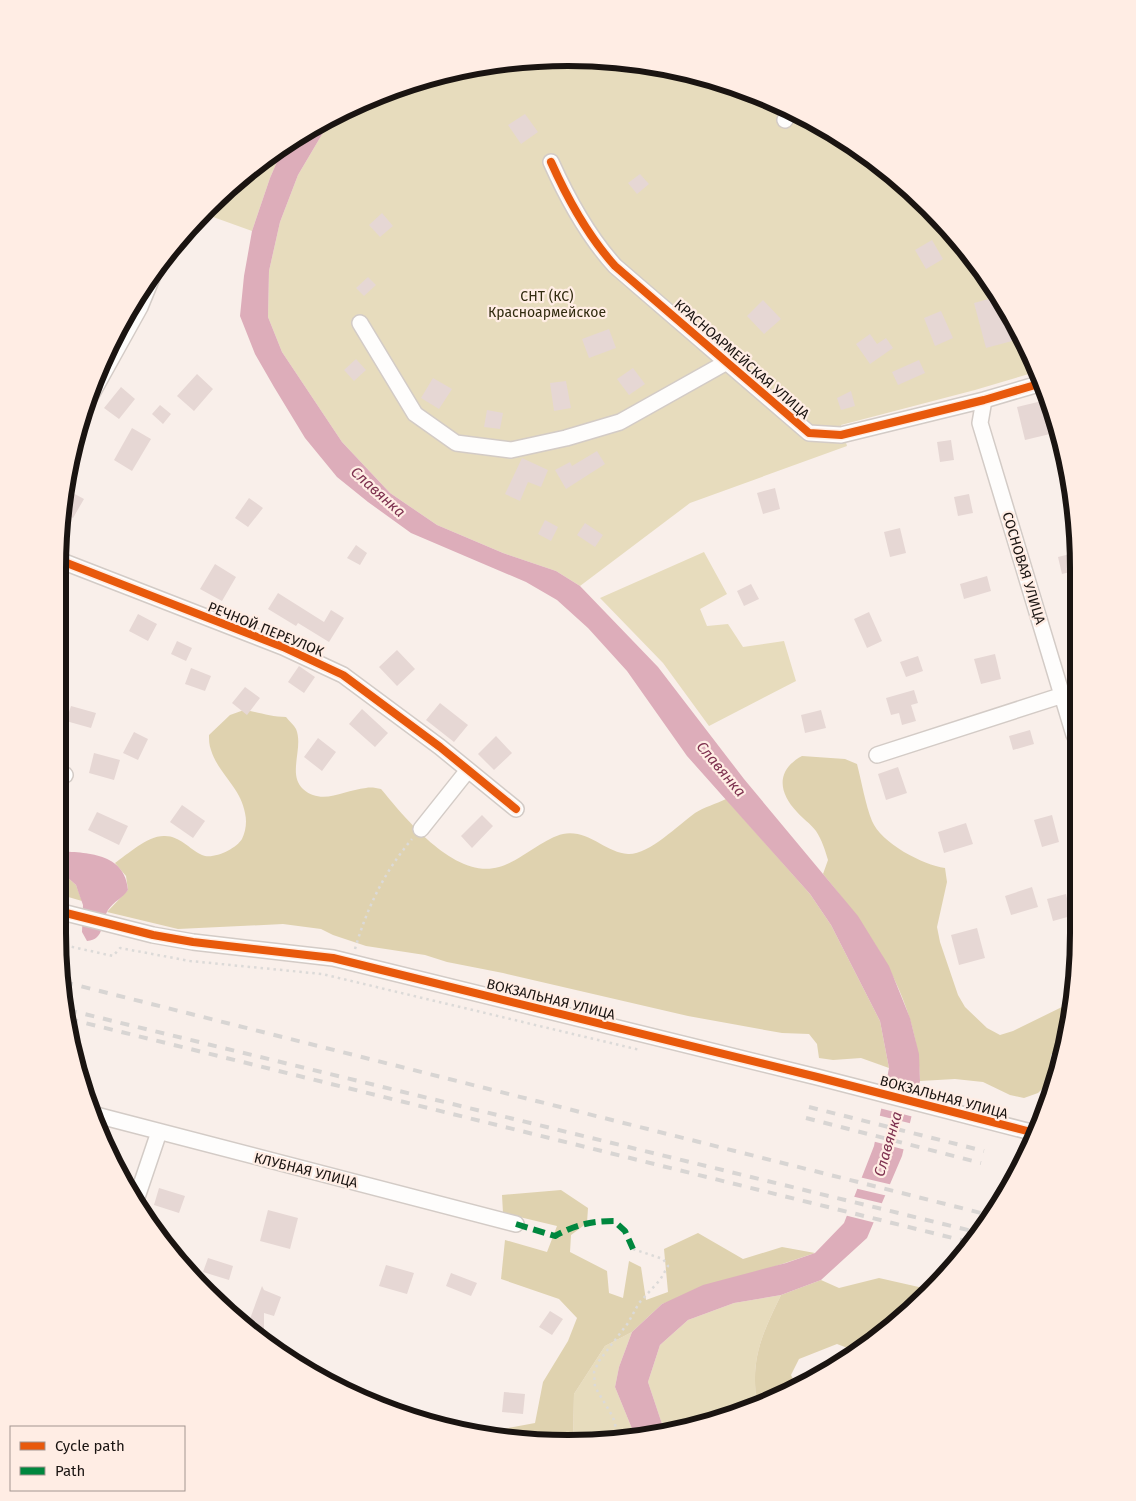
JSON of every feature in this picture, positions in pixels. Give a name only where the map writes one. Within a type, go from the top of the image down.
[{"type":"street","name":"КРАСНОАРМЕЙСКАЯ УЛИЦА","points":[[551,162],[564,192],[595,244],[615,266],[809,433],[840,435],[984,400],[1035,385]]},
{"type":"street","points":[[124,334],[141,305]]},
{"type":"street","points":[[360,323],[415,414],[456,443],[511,450],[566,438],[620,422],[727,362]]},
{"type":"street","name":"СОСНОВАЯ УЛИЦА","points":[[984,400],[980,423],[1070,720]]},
{"type":"street","name":"РЕЧНОЙ ПЕРЕУЛОК","points":[[66,563],[283,647],[343,676],[468,770],[516,809]]},
{"type":"street","points":[[877,755],[1063,695]]},
{"type":"street","points":[[421,829],[468,770]]},
{"type":"street","name":"ВОКЗАЛЬНАЯ УЛИЦА","points":[[66,913],[193,942],[333,958],[817,1077],[1029,1132]]},
{"type":"street","name":"КЛУБНАЯ УЛИЦА","points":[[101,1116],[516,1224]]},
{"type":"street","points":[[139,1193],[159,1132]]},
{"type":"path","points":[[355,949],[368,907],[404,849],[421,829]]},
{"type":"path","points":[[66,946],[113,956],[120,948],[190,961],[322,974],[647,1052]]},
{"type":"path","points":[[617,1432],[613,1417],[595,1387],[594,1372],[599,1361],[628,1323],[639,1303],[660,1280],[668,1266],[663,1259],[632,1249]]},
{"type":"green space","name":"СНТ (КС) Красноармейское","points":[[535,67],[601,67],[633,71],[698,83],[729,93],[760,104],[819,133],[873,170],[923,213],[945,237],[985,289],[1003,317],[1031,373],[841,425],[847,446],[690,503],[580,586],[556,571],[503,553],[437,525],[390,493],[342,442],[282,352],[268,317],[269,271],[280,222],[298,175],[324,131],[376,104],[438,83],[470,76]]},
{"type":"green space","points":[[278,159],[270,178],[252,231],[210,216],[237,191]]},
{"type":"green space","points":[[704,552],[727,594],[700,609],[707,626],[728,624],[743,647],[784,641],[796,681],[709,726],[663,663],[600,598]]},
{"type":"green space","points":[[781,1295],[759,1347],[755,1373],[756,1398],[698,1418],[663,1426],[648,1382],[660,1345],[688,1320],[734,1303]]},
{"type":"green space","points":[[632,1332],[619,1367],[615,1387],[633,1430],[573,1435],[574,1394],[605,1346]]},
{"type":"shaded area","points":[[244,710],[286,717],[294,726],[298,736],[296,776],[298,783],[310,794],[325,797],[358,789],[381,789],[404,816],[433,844],[449,856],[466,865],[482,869],[507,864],[556,836],[572,833],[589,838],[620,853],[636,853],[654,845],[699,811],[726,799],[810,894],[831,925],[880,1021],[889,1068],[861,1058],[833,1060],[819,1058],[817,1044],[809,1034],[782,1033],[688,1016],[503,973],[447,962],[425,955],[366,946],[321,929],[283,924],[178,929],[107,912],[128,890],[126,876],[115,863],[145,842],[165,836],[175,838],[202,855],[212,856],[230,850],[242,839],[246,823],[243,804],[214,758],[209,735],[230,715]]},
{"type":"shaded area","points":[[802,756],[845,759],[857,764],[867,807],[877,829],[893,845],[904,852],[915,858],[945,868],[947,882],[937,927],[940,942],[958,995],[965,1007],[987,1028],[1000,1035],[1013,1031],[1064,1006],[1056,1048],[1051,1055],[1049,1076],[1046,1085],[1038,1093],[1024,1098],[1010,1095],[983,1082],[955,1079],[920,1081],[917,1051],[911,1023],[902,996],[875,945],[859,920],[823,874],[828,860],[818,834],[786,797],[783,789],[784,775],[794,762]]},
{"type":"shaded area","points":[[66,876],[76,885],[82,901],[66,896]]},
{"type":"shaded area","points":[[561,1190],[588,1208],[587,1223],[571,1235],[570,1252],[607,1271],[609,1293],[623,1298],[629,1261],[641,1267],[646,1300],[668,1292],[664,1249],[698,1233],[743,1259],[782,1247],[815,1253],[662,1304],[632,1332],[605,1346],[574,1394],[573,1435],[535,1434],[500,1430],[535,1423],[543,1382],[568,1341],[577,1318],[559,1299],[501,1279],[505,1240],[547,1252],[557,1226],[503,1213],[502,1195]]},
{"type":"shaded area","points":[[879,1278],[923,1288],[899,1310],[849,1349],[837,1344],[799,1359],[791,1375],[794,1381],[756,1398],[755,1373],[759,1347],[781,1295],[821,1280],[839,1288]]},
{"type":"water","name":"Славянка","points":[[327,128],[298,175],[280,222],[269,271],[268,317],[282,352],[342,442],[390,493],[437,525],[503,553],[556,571],[580,586],[658,667],[744,779],[858,916],[889,966],[910,1018],[919,1054],[920,1081],[902,1156],[867,1238],[821,1280],[781,1295],[734,1303],[688,1320],[660,1345],[648,1382],[663,1426],[633,1430],[615,1387],[619,1367],[632,1332],[662,1304],[703,1285],[786,1263],[815,1253],[844,1223],[874,1146],[889,1068],[880,1021],[831,925],[810,894],[687,756],[627,671],[588,628],[557,600],[526,582],[411,533],[337,477],[305,438],[255,354],[240,316],[244,276],[252,231],[278,159]]},
{"type":"water","points":[[66,852],[92,854],[112,861],[120,868],[125,877],[128,890],[108,910],[100,934],[93,940],[87,941],[82,932],[83,905],[76,885],[66,876]]},
{"type":"pier","points":[[884,1083],[920,1092],[914,1117],[879,1108]]},
{"type":"pier","points":[[877,1115],[913,1124],[906,1150],[872,1141]]},
{"type":"pier","points":[[859,1177],[893,1185],[888,1196],[854,1188]]},
{"type":"pier","points":[[851,1196],[885,1204],[876,1223],[844,1215]]},
{"type":"building","points":[[525,114],[538,132],[521,144],[508,125]]},
{"type":"building","points":[[640,174],[649,184],[637,194],[628,183]]},
{"type":"building","points":[[382,213],[393,226],[380,237],[369,225]]},
{"type":"building","points":[[932,240],[943,259],[926,269],[915,250]]},
{"type":"building","points":[[368,277],[376,285],[364,296],[356,288]]},
{"type":"building","points":[[991,298],[1007,325],[1012,341],[986,348],[974,303]]},
{"type":"building","points":[[763,300],[781,319],[764,334],[747,316]]},
{"type":"building","points":[[941,311],[953,338],[935,346],[924,318]]},
{"type":"building","points":[[609,329],[616,348],[589,358],[582,339]]},
{"type":"building","points":[[870,334],[877,344],[886,338],[893,348],[870,364],[856,344]]},
{"type":"building","points":[[356,359],[366,370],[354,381],[344,370]]},
{"type":"building","points":[[919,360],[925,373],[898,385],[892,372]]},
{"type":"building","points":[[633,368],[645,384],[629,395],[617,379]]},
{"type":"building","points":[[197,374],[213,389],[194,411],[177,396]]},
{"type":"building","points":[[433,378],[452,389],[439,409],[421,398]]},
{"type":"building","points":[[566,381],[571,408],[554,411],[550,383]]},
{"type":"building","points":[[121,387],[135,399],[119,419],[104,408]]},
{"type":"building","points":[[851,391],[855,406],[841,410],[837,398]]},
{"type":"building","points":[[1041,401],[1050,434],[1025,440],[1017,407]]},
{"type":"building","points":[[160,405],[171,414],[163,424],[152,414]]},
{"type":"building","points":[[487,410],[503,413],[500,429],[484,427]]},
{"type":"building","points":[[132,428],[151,439],[132,471],[114,460]]},
{"type":"building","points":[[951,440],[954,460],[940,462],[937,442]]},
{"type":"building","points":[[597,451],[605,464],[566,489],[555,470],[570,462],[572,466]]},
{"type":"building","points":[[522,458],[548,470],[541,487],[528,482],[520,501],[505,494]]},
{"type":"building","points":[[775,488],[780,509],[763,514],[757,493]]},
{"type":"building","points":[[73,493],[84,499],[73,518],[69,516]]},
{"type":"building","points":[[969,494],[973,513],[958,516],[954,497]]},
{"type":"building","points":[[249,498],[263,508],[248,527],[235,518]]},
{"type":"building","points":[[545,520],[558,527],[551,541],[538,534]]},
{"type":"building","points":[[585,523],[603,535],[595,547],[577,535]]},
{"type":"building","points":[[900,528],[906,553],[890,557],[884,532]]},
{"type":"building","points":[[356,545],[367,553],[360,565],[347,558]]},
{"type":"building","points":[[1070,554],[1070,572],[1062,574],[1058,557]]},
{"type":"building","points":[[215,564],[236,577],[222,601],[200,589]]},
{"type":"building","points":[[987,576],[991,591],[964,599],[960,584]]},
{"type":"building","points":[[751,584],[759,599],[744,606],[737,591]]},
{"type":"building","points":[[278,593],[324,622],[331,610],[344,618],[329,642],[298,623],[296,626],[268,609]]},
{"type":"building","points":[[869,612],[882,641],[867,648],[854,619]]},
{"type":"building","points":[[138,614],[157,624],[148,641],[129,631]]},
{"type":"building","points":[[177,641],[192,648],[186,661],[171,654]]},
{"type":"building","points":[[397,650],[415,669],[397,686],[379,667]]},
{"type":"building","points":[[995,654],[1001,679],[981,684],[974,659]]},
{"type":"building","points":[[918,656],[923,671],[906,677],[900,662]]},
{"type":"building","points":[[299,666],[315,677],[304,693],[288,682]]},
{"type":"building","points":[[191,668],[211,676],[205,691],[185,684]]},
{"type":"building","points":[[245,687],[260,698],[247,715],[232,703]]},
{"type":"building","points":[[914,690],[918,703],[911,705],[916,721],[902,725],[899,713],[891,715],[886,698]]},
{"type":"building","points":[[440,703],[468,725],[454,742],[426,720]]},
{"type":"building","points":[[71,706],[96,713],[91,728],[66,721]]},
{"type":"building","points":[[362,709],[388,733],[375,747],[349,724]]},
{"type":"building","points":[[821,710],[826,728],[805,733],[801,715]]},
{"type":"building","points":[[1030,730],[1034,744],[1013,750],[1009,736]]},
{"type":"building","points":[[134,732],[148,739],[138,760],[123,753]]},
{"type":"building","points":[[496,736],[512,753],[494,770],[478,754]]},
{"type":"building","points":[[318,738],[336,752],[322,771],[304,757]]},
{"type":"building","points":[[94,753],[120,760],[114,780],[89,773]]},
{"type":"building","points":[[898,767],[907,793],[886,800],[878,774]]},
{"type":"building","points":[[182,805],[205,821],[193,838],[170,822]]},
{"type":"building","points":[[97,812],[128,826],[119,845],[88,830]]},
{"type":"building","points":[[482,815],[493,826],[472,848],[461,836]]},
{"type":"building","points":[[1052,815],[1059,842],[1042,847],[1034,820]]},
{"type":"building","points":[[966,823],[973,844],[944,853],[938,832]]},
{"type":"building","points":[[1032,887],[1038,907],[1011,915],[1005,896]]},
{"type":"building","points":[[1066,894],[1070,916],[1053,921],[1047,899]]},
{"type":"building","points":[[977,928],[985,958],[959,965],[951,935]]},
{"type":"building","points":[[159,1188],[185,1196],[179,1213],[154,1205]]},
{"type":"building","points":[[268,1210],[298,1218],[290,1249],[260,1241]]},
{"type":"building","points":[[208,1258],[233,1266],[229,1280],[203,1272]]},
{"type":"building","points":[[386,1265],[414,1273],[407,1294],[379,1286]]},
{"type":"building","points":[[451,1273],[477,1283],[471,1296],[446,1286]]},
{"type":"building","points":[[262,1286],[264,1290],[281,1297],[274,1316],[264,1313],[264,1332],[250,1320]]},
{"type":"building","points":[[550,1311],[563,1319],[552,1335],[539,1327]]},
{"type":"building","points":[[504,1392],[525,1394],[523,1414],[502,1412]]},
{"type":"railway","points":[[69,983],[984,1214]]},
{"type":"railway","points":[[73,1011],[971,1231]]},
{"type":"railway","points":[[74,1020],[964,1241]]},
{"type":"railway","points":[[809,1107],[984,1151]]},
{"type":"railway","points":[[806,1118],[981,1163]]},
{"type":"marked path","points":[[516,1224],[555,1236],[583,1224],[614,1221],[625,1231],[633,1249]]},
{"type":"cycle path","points":[[551,162],[579,217],[615,266],[809,433],[841,435],[984,400],[1035,385]]},
{"type":"cycle path","points":[[66,563],[283,647],[343,675],[440,747],[516,809]]},
{"type":"cycle path","points":[[66,913],[153,935],[193,942],[333,958],[817,1077],[1029,1131]]}]
